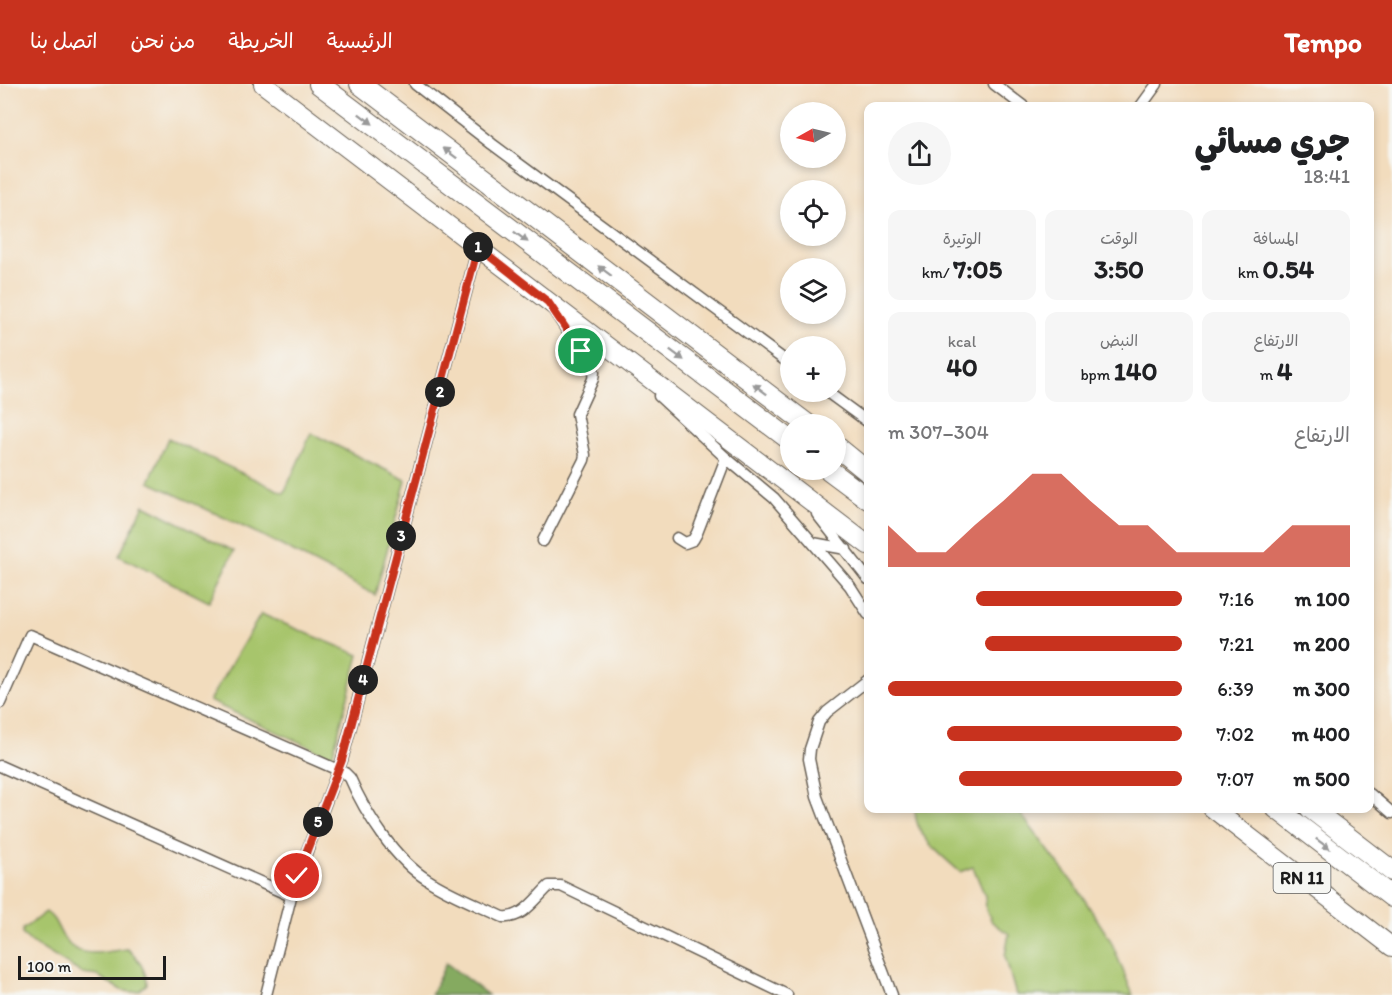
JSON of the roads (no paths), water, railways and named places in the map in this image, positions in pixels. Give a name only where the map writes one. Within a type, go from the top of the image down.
[{"type":"highway","points":[[320,84],[780,433]]},
{"type":"highway","points":[[360,84],[794,414]]},
{"type":"highway","points":[[846,454],[864,469]]},
{"type":"highway","points":[[842,480],[864,496]]},
{"type":"highway","points":[[1283,813],[1392,897]]},
{"type":"highway","points":[[1317,813],[1392,871]]},
{"type":"main road","points":[[263,84],[864,542]]},
{"type":"main road","name":"RN 11","points":[[1218,813],[1392,947]]},
{"type":"street","points":[[415,84],[492,144],[780,357]]},
{"type":"street","points":[[993,84],[1018,102]]},
{"type":"street","points":[[1144,102],[1157,84]]},
{"type":"street","points":[[266,995],[291,896],[339,771],[478,247]]},
{"type":"street","points":[[543,541],[584,460],[577,414],[594,372],[548,302]]},
{"type":"street","points":[[611,350],[726,458],[774,498],[850,586],[864,608]]},
{"type":"street","points":[[841,402],[864,419]]},
{"type":"street","points":[[677,538],[685,543],[693,540],[726,458]]},
{"type":"street","points":[[796,490],[864,574]]},
{"type":"street","points":[[813,543],[846,549]]},
{"type":"street","points":[[0,703],[30,635],[339,771],[350,778],[375,823],[410,867],[436,885],[503,917],[521,914],[549,886],[561,886],[787,995]]},
{"type":"street","points":[[864,683],[827,712],[819,722],[809,759],[817,797],[892,995]]},
{"type":"street","points":[[0,766],[291,896]]},
{"type":"street","points":[[1374,797],[1392,813]]}]
